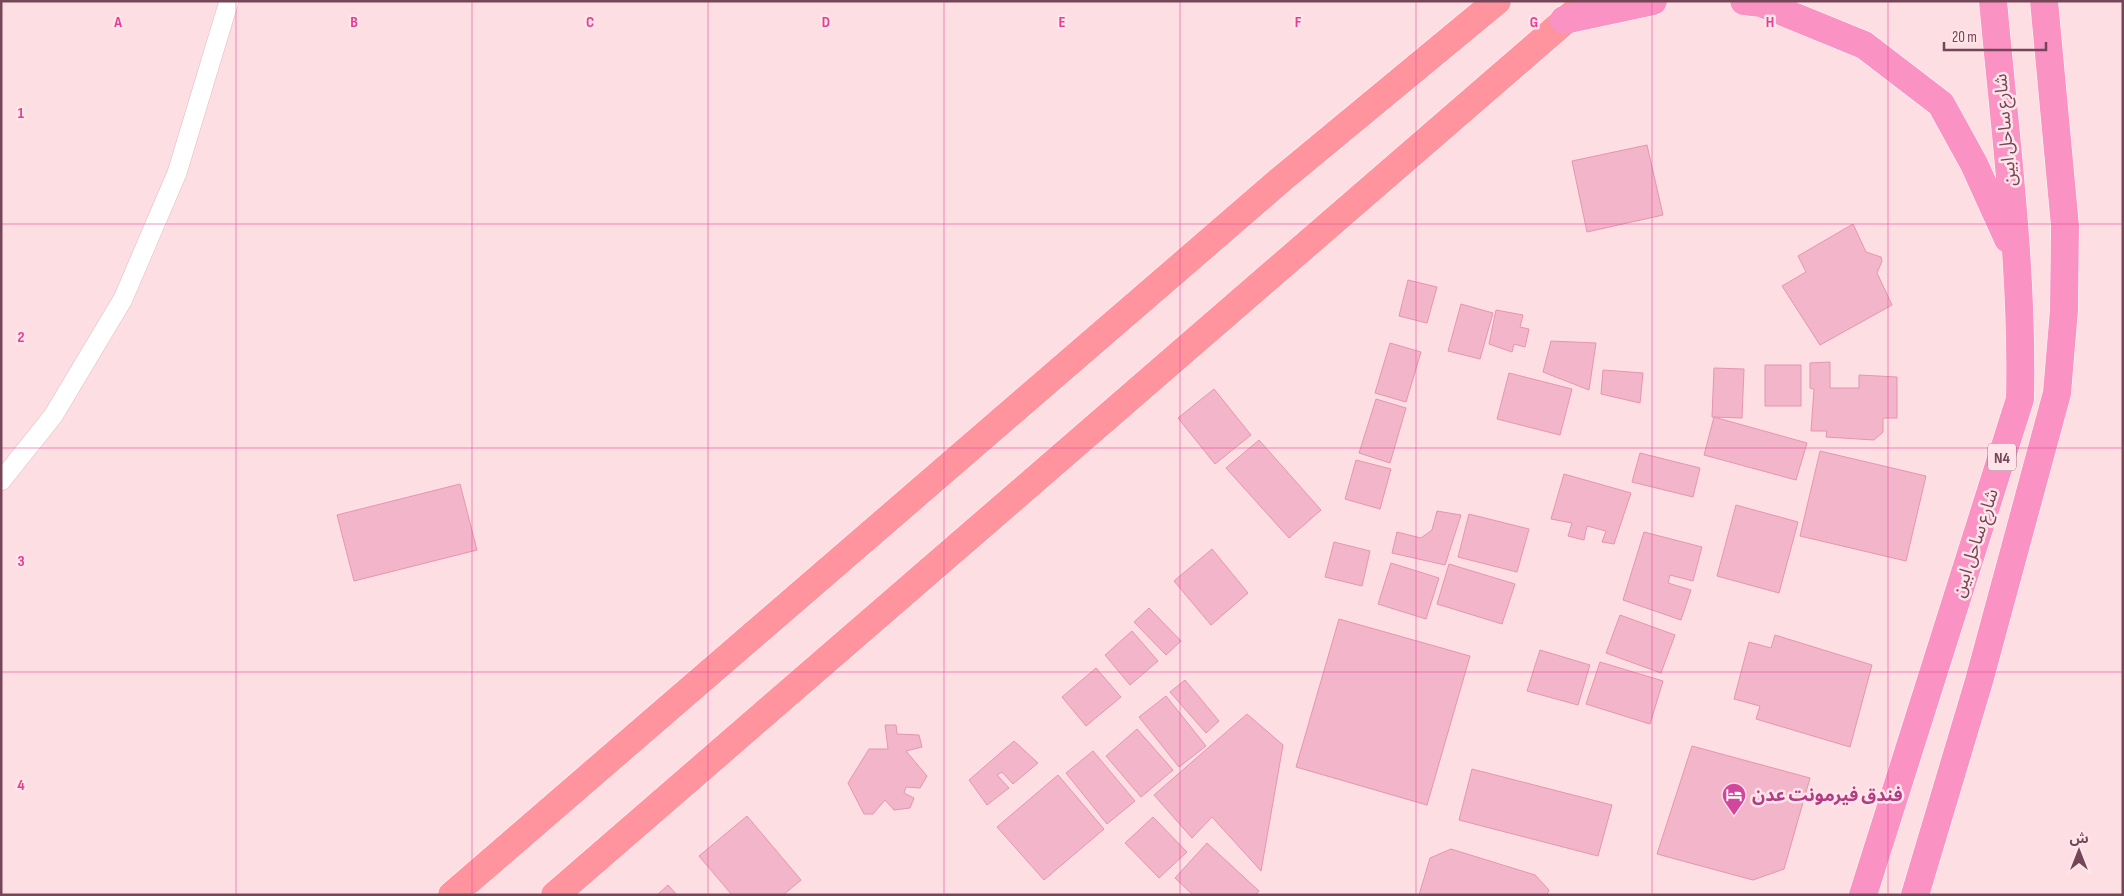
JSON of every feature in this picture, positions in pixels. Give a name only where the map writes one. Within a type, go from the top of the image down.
[{"type":"highway","points":[[1564,20],[1654,1]]},
{"type":"highway","points":[[1744,1],[1761,3],[1864,45],[1941,104],[1974,164],[2017,259]]},
{"type":"highway","name":"شارع ساحل ابين","points":[[1863,895],[2020,399],[2021,344],[2017,259],[1993,1]]},
{"type":"highway","name":"شارع ساحل ابين","points":[[1915,895],[1979,681],[2057,393],[2064,310],[2065,226],[2044,1]]},
{"type":"main road","points":[[452,895],[1284,176],[1497,1]]},
{"type":"main road","points":[[555,895],[1588,1]]},
{"type":"lane","points":[[1,481],[53,416],[123,299],[177,173],[229,1]]},
{"type":"building","points":[[1647,145],[1663,215],[1587,232],[1572,161]]},
{"type":"building","points":[[1853,224],[1866,252],[1881,257],[1882,261],[1877,273],[1892,305],[1820,345],[1782,286],[1806,272],[1798,256]]},
{"type":"building","points":[[1408,280],[1437,287],[1427,323],[1399,316]]},
{"type":"building","points":[[1461,304],[1493,313],[1480,359],[1448,351]]},
{"type":"building","points":[[1496,310],[1523,315],[1520,327],[1529,329],[1525,347],[1514,344],[1512,352],[1489,344]]},
{"type":"building","points":[[1551,341],[1596,343],[1589,390],[1543,372]]},
{"type":"building","points":[[1390,343],[1421,352],[1406,402],[1375,393]]},
{"type":"building","points":[[1830,362],[1830,388],[1859,388],[1859,375],[1897,377],[1897,418],[1883,418],[1883,432],[1874,440],[1826,437],[1827,431],[1811,431],[1814,389],[1810,388],[1810,363]]},
{"type":"building","points":[[1765,365],[1801,365],[1801,406],[1765,406]]},
{"type":"building","points":[[1714,368],[1744,369],[1742,418],[1712,417]]},
{"type":"building","points":[[1603,370],[1643,373],[1640,403],[1601,394]]},
{"type":"building","points":[[1509,373],[1572,389],[1560,435],[1497,419]]},
{"type":"building","points":[[1214,389],[1251,435],[1215,464],[1178,418]]},
{"type":"building","points":[[1376,399],[1406,408],[1390,463],[1359,453]]},
{"type":"building","points":[[1714,417],[1807,443],[1796,480],[1704,455]]},
{"type":"building","points":[[1259,440],[1321,510],[1289,538],[1226,468]]},
{"type":"building","points":[[1820,451],[1926,476],[1906,561],[1800,536]]},
{"type":"building","points":[[1640,453],[1700,468],[1693,497],[1632,482]]},
{"type":"building","points":[[1356,460],[1391,469],[1380,509],[1345,499]]},
{"type":"building","points":[[1564,474],[1631,493],[1614,544],[1602,542],[1606,531],[1587,526],[1584,540],[1568,536],[1572,523],[1551,519]]},
{"type":"building","points":[[460,484],[477,550],[354,581],[337,515]]},
{"type":"building","points":[[1736,505],[1798,522],[1779,593],[1717,576]]},
{"type":"building","points":[[1437,511],[1461,515],[1445,565],[1392,553],[1397,532],[1421,538],[1432,530]]},
{"type":"building","points":[[1469,514],[1529,529],[1517,572],[1458,557]]},
{"type":"building","points":[[1644,532],[1702,547],[1693,581],[1670,575],[1668,583],[1691,590],[1681,620],[1623,600]]},
{"type":"building","points":[[1334,542],[1370,551],[1362,586],[1325,577]]},
{"type":"building","points":[[1212,549],[1248,593],[1211,625],[1174,581]]},
{"type":"building","points":[[1391,563],[1439,578],[1426,619],[1378,604]]},
{"type":"building","points":[[1449,564],[1515,584],[1502,624],[1437,604]]},
{"type":"building","points":[[1149,608],[1181,641],[1166,655],[1134,622]]},
{"type":"building","points":[[1620,615],[1675,635],[1661,673],[1606,653]]},
{"type":"building","points":[[1339,619],[1470,656],[1427,805],[1296,767]]},
{"type":"building","points":[[1132,631],[1158,661],[1130,685],[1105,655]]},
{"type":"building","points":[[1775,635],[1872,665],[1850,747],[1756,719],[1760,706],[1734,699],[1749,642],[1771,648]]},
{"type":"building","points":[[1540,650],[1590,665],[1578,705],[1527,691]]},
{"type":"building","points":[[1600,662],[1663,681],[1650,724],[1586,704]]},
{"type":"building","points":[[1096,668],[1121,697],[1086,726],[1062,697]]},
{"type":"building","points":[[1185,680],[1219,721],[1206,733],[1170,692]]},
{"type":"building","points":[[1166,696],[1206,746],[1179,767],[1139,717]]},
{"type":"building","points":[[1247,714],[1283,745],[1261,871],[1212,817],[1192,838],[1154,795]]},
{"type":"building","points":[[885,725],[896,725],[897,734],[919,735],[922,747],[906,751],[927,776],[920,788],[906,787],[904,793],[914,798],[910,808],[894,810],[885,800],[873,814],[864,814],[848,783],[869,749],[888,749]]},
{"type":"building","points":[[1137,729],[1173,770],[1141,797],[1106,756]]},
{"type":"building","points":[[1014,741],[1038,763],[1013,784],[1002,772],[997,775],[1009,788],[987,805],[969,780]]},
{"type":"building","points":[[1692,746],[1810,778],[1784,869],[1753,880],[1657,854]]},
{"type":"building","points":[[1093,751],[1135,801],[1107,824],[1066,773]]},
{"type":"building","points":[[1472,769],[1612,805],[1598,856],[1459,820]]},
{"type":"building","points":[[1058,775],[1104,829],[1044,880],[997,827]]},
{"type":"building","points":[[747,816],[801,880],[783,895],[732,895],[699,856]]},
{"type":"building","points":[[1153,817],[1187,852],[1159,878],[1125,843]]},
{"type":"building","points":[[1207,843],[1259,891],[1255,895],[1193,895],[1175,878]]},
{"type":"building","points":[[1451,849],[1535,875],[1549,890],[1547,895],[1419,895],[1430,858]]},
{"type":"building","points":[[668,885],[677,895],[657,895]]},
{"type":"place","name":"فندق فيرمونت عدن","points":[[1734,816]]}]
